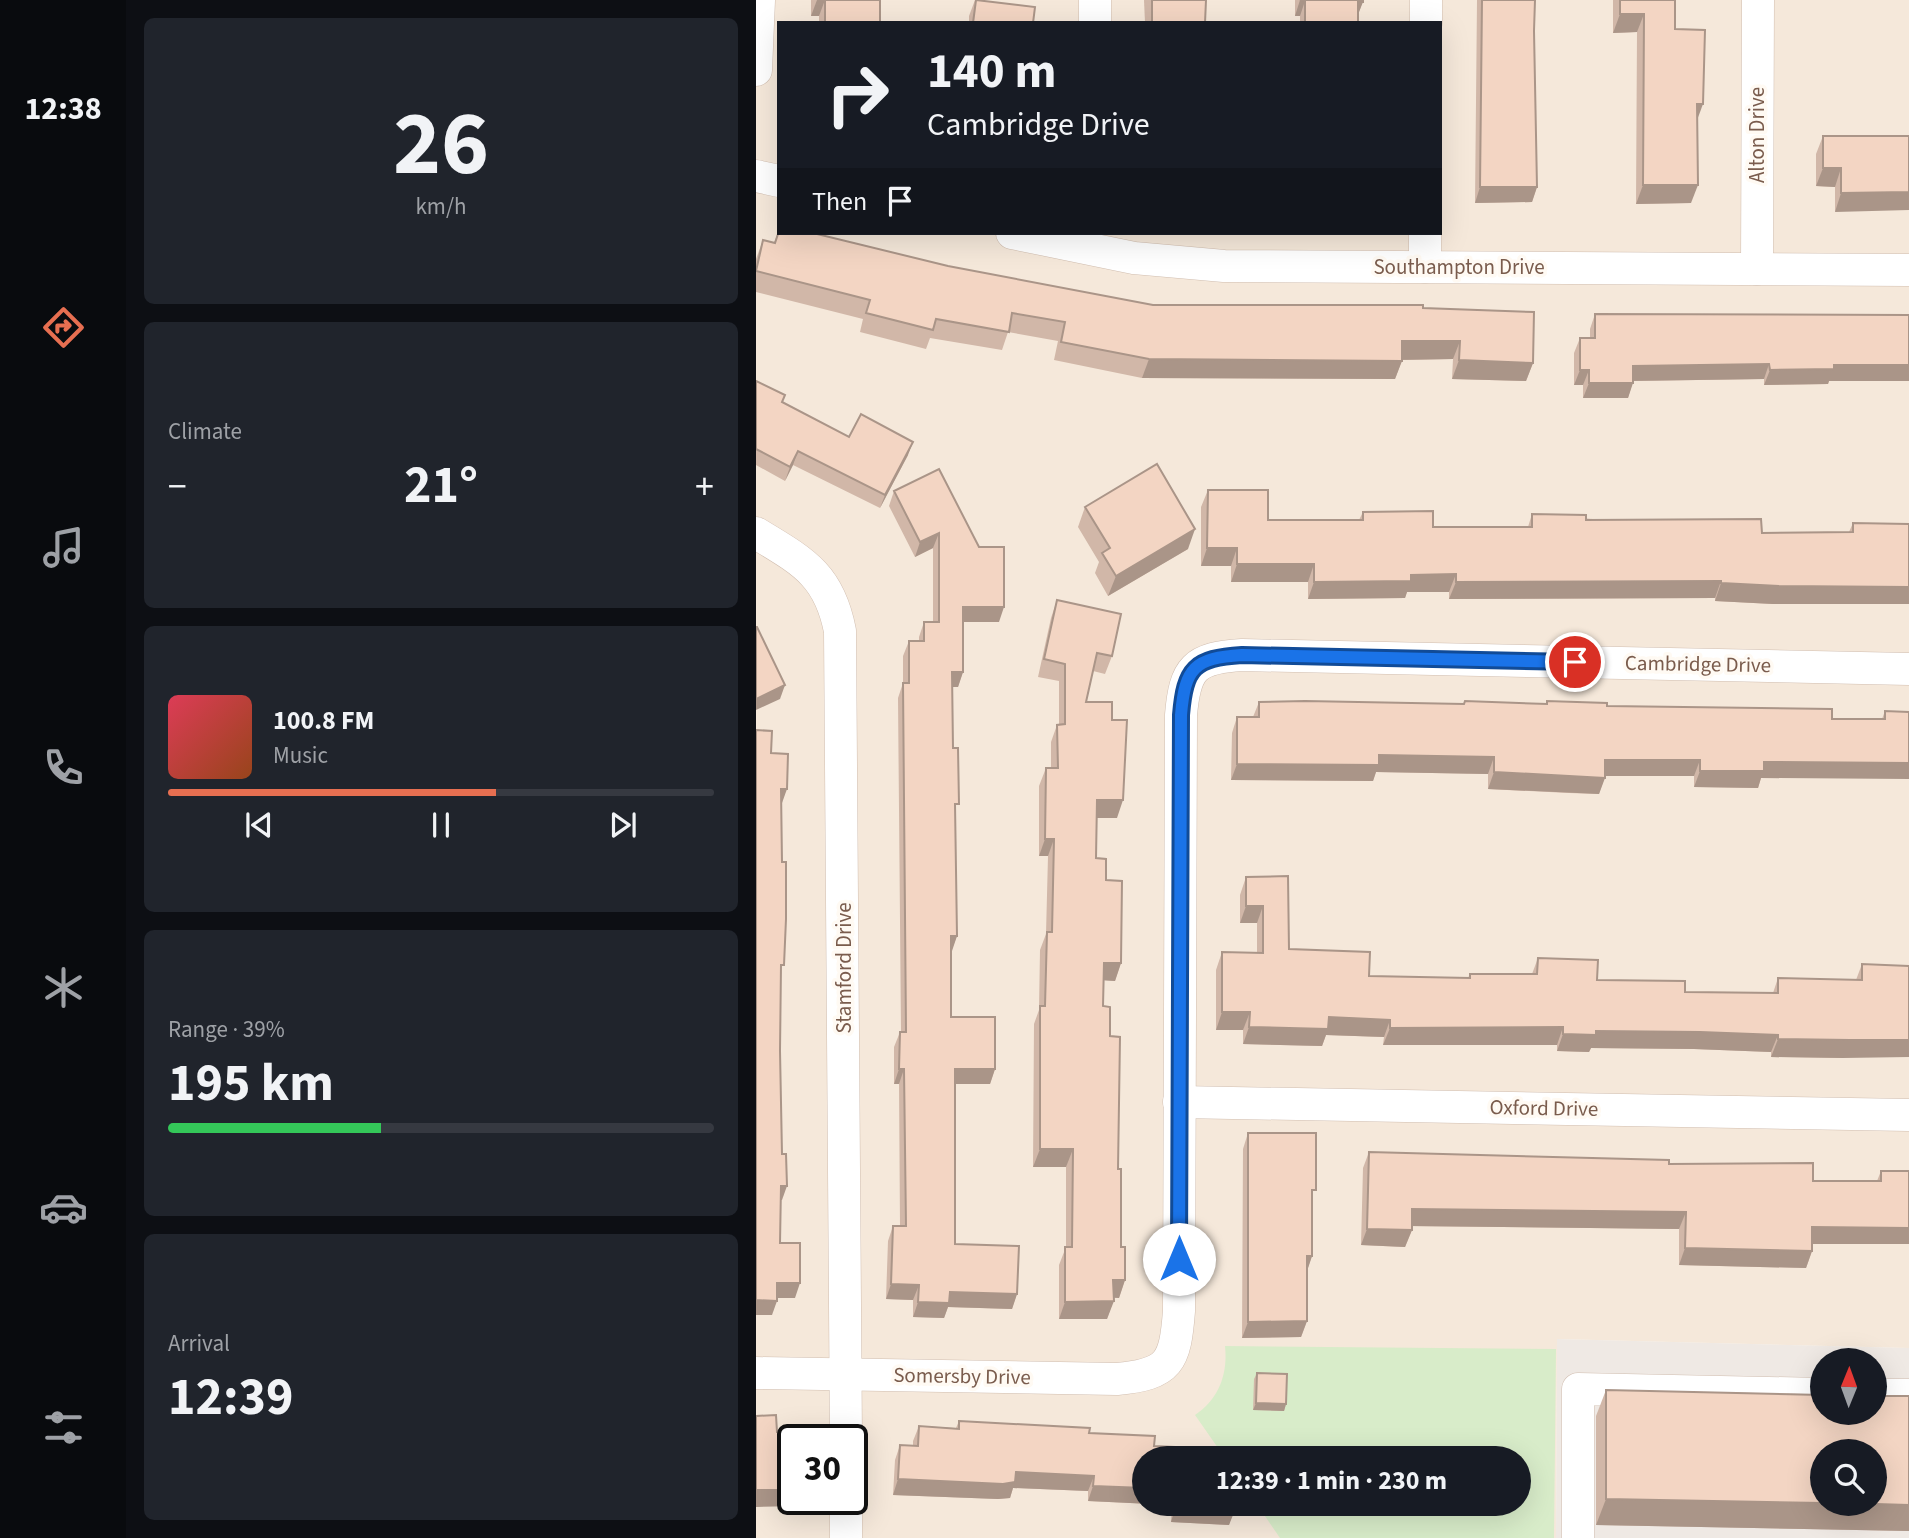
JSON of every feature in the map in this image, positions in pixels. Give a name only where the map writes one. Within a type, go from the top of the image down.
[{"type":"street","points":[[756,70],[759,0]]},
{"type":"street","points":[[1095,0],[1095,21]]},
{"type":"street","points":[[1426,0],[1426,21]]},
{"type":"street","name":"Alton Drive","points":[[1756,269],[1758,0]]},
{"type":"street","points":[[756,176],[777,181]]},
{"type":"street","name":"Southampton Drive","points":[[1031,235],[1059,238],[1179,263],[1909,270]]},
{"type":"street","points":[[1425,235],[1425,267]]},
{"type":"street","name":"Stamford Drive","points":[[756,533],[788,552],[818,578],[830,593],[840,631],[846,1424]]},
{"type":"street","name":"Cambridge Drive","points":[[1179,1102],[1181,715],[1186,680],[1195,666],[1209,659],[1242,655],[1909,669]]},
{"type":"street","name":"Somersby Drive","points":[[756,1373],[1117,1378],[1152,1374],[1166,1367],[1174,1350],[1179,1311],[1179,1102]]},
{"type":"street","name":"Oxford Drive","points":[[1179,1102],[1909,1115]]},
{"type":"street","points":[[1578,1538],[1578,1390],[1810,1394]]},
{"type":"street","points":[[1887,1395],[1909,1395]]},
{"type":"street","points":[[846,1515],[846,1538]]},
{"type":"shaded area","points":[[756,0],[1909,0],[1909,1348],[1557,1339],[1556,1538],[756,1538]]},
{"type":"shaded area","points":[[1557,1339],[1909,1348],[1909,1538],[1556,1538]]},
{"type":"green space","points":[[1225,1346],[1556,1349],[1554,1538],[1280,1538],[1265,1516],[1531,1516],[1531,1446],[1217,1446],[1195,1415],[1216,1394],[1223,1376]]},
{"type":"building","points":[[825,0],[880,0],[880,21],[825,21]]},
{"type":"building","points":[[976,0],[1035,7],[1033,21],[973,21]]},
{"type":"building","points":[[1152,0],[1206,0],[1205,21],[1152,21]]},
{"type":"building","points":[[1300,0],[1363,2],[1358,2],[1358,21],[1305,21],[1305,1]]},
{"type":"building","points":[[1482,0],[1535,0],[1537,187],[1480,187]]},
{"type":"building","points":[[1620,0],[1675,0],[1675,29],[1705,30],[1703,104],[1697,104],[1698,185],[1643,185],[1644,14],[1620,14]]},
{"type":"building","points":[[1823,136],[1909,136],[1909,192],[1841,193],[1841,168],[1823,168]]},
{"type":"building","points":[[778,235],[821,235],[948,266],[1153,305],[1423,305],[1423,308],[1534,312],[1533,363],[1459,360],[1460,341],[1402,341],[1402,361],[1149,359],[1061,342],[1065,322],[1012,313],[1009,332],[936,319],[933,330],[866,313],[870,300],[756,271],[763,240],[775,243]]},
{"type":"building","points":[[1595,314],[1909,315],[1909,365],[1834,365],[1834,369],[1770,370],[1769,364],[1633,366],[1633,383],[1589,383],[1589,370],[1580,370],[1580,338],[1595,338]]},
{"type":"building","points":[[756,381],[785,395],[782,402],[849,437],[861,414],[913,442],[885,495],[798,451],[790,467],[756,449]]},
{"type":"building","points":[[1157,464],[1195,529],[1116,576],[1102,553],[1110,548],[1085,507]]},
{"type":"building","points":[[939,469],[979,547],[1004,547],[1004,607],[963,607],[963,672],[952,672],[953,748],[958,748],[959,804],[955,804],[957,936],[951,936],[951,1017],[995,1017],[995,1069],[955,1069],[955,1244],[1019,1246],[1017,1294],[950,1292],[949,1303],[918,1302],[919,1285],[891,1284],[893,1226],[906,1226],[904,1069],[899,1069],[900,1032],[906,1032],[903,683],[909,683],[909,641],[924,641],[924,622],[939,622],[939,533],[920,542],[894,491]]},
{"type":"building","points":[[1208,490],[1268,490],[1268,520],[1363,520],[1363,512],[1433,511],[1433,527],[1532,527],[1532,514],[1586,515],[1586,520],[1761,519],[1762,533],[1853,532],[1853,523],[1909,524],[1909,587],[1779,586],[1721,581],[1456,582],[1456,574],[1411,575],[1411,581],[1314,582],[1314,564],[1237,564],[1237,548],[1207,548]]},
{"type":"building","points":[[1057,600],[1121,614],[1112,656],[1097,653],[1086,702],[1112,702],[1112,720],[1127,720],[1123,800],[1097,800],[1096,858],[1106,859],[1106,880],[1122,881],[1121,963],[1104,963],[1103,1006],[1110,1007],[1110,1036],[1120,1037],[1118,1169],[1121,1169],[1121,1247],[1125,1247],[1125,1280],[1113,1280],[1114,1301],[1065,1302],[1065,1247],[1072,1247],[1073,1149],[1040,1149],[1040,1006],[1045,1006],[1047,932],[1052,932],[1054,839],[1045,839],[1046,768],[1058,768],[1057,725],[1065,724],[1065,664],[1044,659]]},
{"type":"building","points":[[756,627],[785,685],[756,699]]},
{"type":"building","points":[[1547,701],[1607,703],[1607,706],[1832,709],[1832,719],[1885,719],[1885,711],[1909,712],[1909,763],[1764,762],[1764,771],[1700,771],[1700,760],[1605,760],[1605,778],[1494,772],[1494,757],[1379,755],[1379,765],[1237,764],[1237,717],[1259,717],[1259,702],[1547,704]]},
{"type":"building","points":[[756,730],[772,731],[771,753],[788,754],[787,789],[781,789],[782,862],[786,862],[786,919],[784,965],[781,965],[780,1051],[782,1154],[786,1154],[787,1186],[781,1186],[780,1243],[800,1243],[800,1283],[777,1283],[777,1301],[756,1300]]},
{"type":"building","points":[[1288,876],[1289,949],[1370,952],[1369,976],[1470,978],[1470,974],[1537,974],[1538,958],[1598,960],[1597,980],[1685,981],[1685,992],[1778,993],[1778,978],[1862,980],[1862,964],[1909,966],[1909,1040],[1778,1039],[1778,1035],[1700,1032],[1596,1031],[1596,1035],[1563,1034],[1563,1027],[1390,1028],[1390,1020],[1329,1017],[1328,1029],[1249,1027],[1250,1012],[1222,1012],[1222,952],[1263,953],[1263,906],[1246,906],[1246,877]]},
{"type":"building","points":[[1248,1133],[1316,1133],[1316,1190],[1312,1190],[1312,1256],[1307,1256],[1307,1321],[1248,1322]]},
{"type":"building","points":[[1369,1152],[1669,1160],[1669,1164],[1813,1163],[1813,1181],[1881,1181],[1881,1171],[1909,1171],[1909,1228],[1812,1227],[1812,1251],[1685,1248],[1686,1212],[1412,1209],[1412,1230],[1367,1229]]},
{"type":"building","points":[[1257,1373],[1287,1374],[1286,1404],[1256,1403]]},
{"type":"building","points":[[1606,1390],[1810,1395],[1810,1425],[1887,1425],[1887,1396],[1909,1396],[1909,1505],[1887,1504],[1887,1439],[1810,1439],[1810,1503],[1606,1499]]},
{"type":"building","points":[[776,1415],[777,1490],[756,1490],[756,1416]]},
{"type":"building","points":[[959,1421],[1090,1428],[1089,1433],[1155,1436],[1154,1446],[1132,1446],[1132,1488],[1093,1486],[1094,1476],[1016,1472],[1015,1482],[1003,1484],[898,1479],[900,1445],[918,1446],[919,1426],[959,1429]]},
{"type":"route","points":[[1179,1259],[1181,715],[1186,680],[1195,666],[1209,659],[1242,655],[1575,662]]}]
